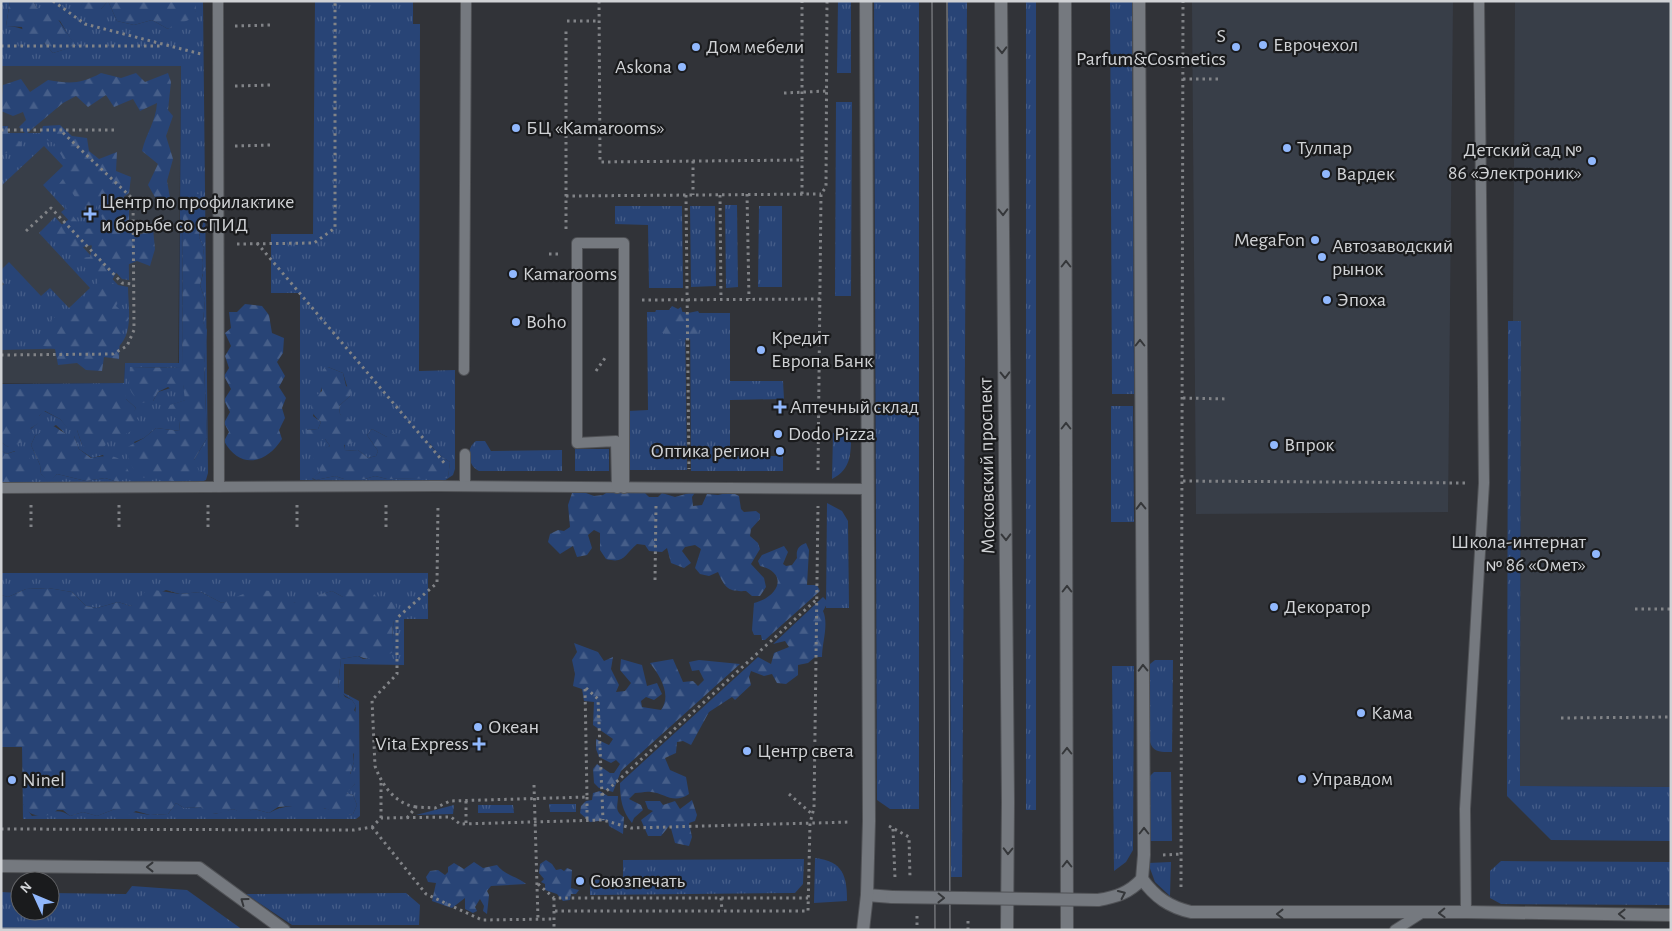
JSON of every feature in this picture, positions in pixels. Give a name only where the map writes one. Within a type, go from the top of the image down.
[{"type":"main road","points":[[863,930],[867,895],[866,1]]},
{"type":"main road","name":"Московский проспект","points":[[1001,1],[1008,793],[1007,930]]},
{"type":"main road","points":[[1065,1],[1067,930]]},
{"type":"main road","points":[[1139,1],[1140,399],[1144,757],[1142,879],[1162,901],[1177,909],[1191,912],[1420,914],[1466,912],[1671,915]]},
{"type":"main road","points":[[1,866],[199,868],[284,930]]},
{"type":"main road","points":[[867,895],[1098,900],[1125,893],[1142,879]]},
{"type":"lane","points":[[218,1],[219,487]]},
{"type":"lane","points":[[464,370],[466,1]]},
{"type":"lane","points":[[1466,912],[1465,809],[1484,483],[1479,1]]},
{"type":"lane","points":[[620,445],[616,441],[577,443],[577,243],[624,243],[620,445],[621,488]]},
{"type":"lane","points":[[464,454],[465,486]]},
{"type":"lane","points":[[1,488],[465,486],[867,489]]},
{"type":"lane","points":[[1395,930],[1420,914]]},
{"type":"path","points":[[53,1],[85,24],[218,58]]},
{"type":"path","points":[[218,244],[314,243],[335,228],[335,1]]},
{"type":"path","points":[[599,1],[600,162],[802,160]]},
{"type":"path","points":[[802,1],[802,194]]},
{"type":"path","points":[[555,911],[808,911],[818,598],[821,194],[826,187],[827,1]]},
{"type":"path","points":[[1181,886],[1183,1]]},
{"type":"path","points":[[567,21],[599,20]]},
{"type":"path","points":[[218,26],[272,26]]},
{"type":"path","points":[[566,31],[566,235]]},
{"type":"path","points":[[1,46],[170,46]]},
{"type":"path","points":[[1184,79],[1219,79]]},
{"type":"path","points":[[218,86],[272,85]]},
{"type":"path","points":[[784,93],[826,91]]},
{"type":"path","points":[[1,130],[115,130]]},
{"type":"path","points":[[1,355],[113,354],[121,352],[127,346],[134,330],[132,199],[60,130]]},
{"type":"path","points":[[218,146],[272,145]]},
{"type":"path","points":[[693,161],[693,195]]},
{"type":"path","points":[[747,194],[749,299]]},
{"type":"path","points":[[566,196],[821,194]]},
{"type":"path","points":[[686,195],[689,488]]},
{"type":"path","points":[[720,195],[721,299]]},
{"type":"path","points":[[218,203],[271,203]]},
{"type":"path","points":[[26,232],[51,208],[122,284],[134,284]]},
{"type":"path","points":[[257,243],[465,486]]},
{"type":"path","points":[[646,300],[821,299]]},
{"type":"path","points":[[1182,398],[1228,398]]},
{"type":"path","points":[[1183,481],[1484,483]]},
{"type":"path","points":[[438,486],[437,583],[397,618],[397,674],[372,700],[374,766],[381,781],[398,800],[416,807],[435,808],[450,801],[466,800],[534,800],[587,797]]},
{"type":"path","points":[[655,580],[657,488]]},
{"type":"path","points":[[602,795],[818,598]]},
{"type":"path","points":[[1635,609],[1671,609]]},
{"type":"path","points":[[588,820],[585,688],[598,699],[603,820]]},
{"type":"path","points":[[1561,718],[1671,717]]},
{"type":"path","points":[[1,829],[354,830],[372,827],[381,818],[381,781]]},
{"type":"path","points":[[534,785],[538,919]]},
{"type":"path","points":[[789,794],[812,814]]},
{"type":"path","points":[[466,800],[466,824]]},
{"type":"path","points":[[407,818],[416,807]]},
{"type":"path","points":[[381,818],[451,817],[460,824],[603,820],[631,828],[810,823]]},
{"type":"path","points":[[372,827],[426,894],[482,920],[555,919]]},
{"type":"path","points":[[900,883],[895,883],[893,828],[909,837],[910,879]]},
{"type":"path","points":[[538,884],[554,898],[808,898]]},
{"type":"path","points":[[554,898],[554,930]]},
{"type":"path","points":[[721,898],[722,912]]},
{"type":"path","points":[[968,917],[968,930]]},
{"type":"shaded area","name":"Автозаводский рынок","points":[[1192,1],[1453,1],[1448,512],[1196,514]]},
{"type":"shaded area","points":[[1515,1],[1671,1],[1671,787],[1520,786],[1521,322],[1513,321]]},
{"type":"shaded area","name":"Центр по профилактике и борьбе со СПИД","points":[[1,66],[181,66],[178,363],[125,363],[124,383],[1,383]]},
{"type":"green space","points":[[1,1],[10,1],[6,26],[21,28],[27,31],[43,42],[53,53],[75,46],[60,21],[37,8],[33,1],[83,1],[80,9],[101,9],[108,1],[117,21],[134,25],[152,20],[168,29],[196,11],[196,1],[203,1],[208,473],[206,480],[199,483],[1,483],[24,482],[15,451],[6,454],[1,450],[1,442],[8,447],[38,423],[38,417],[44,411],[60,419],[69,429],[77,430],[82,445],[120,427],[136,408],[126,399],[1,389],[1,384],[124,383],[125,363],[179,363],[181,66],[1,66]],"holes":[[[203,200],[203,224],[199,237],[204,248],[203,274],[200,285],[205,300],[203,322],[206,330],[204,364],[207,438],[194,460],[154,472],[134,442],[144,438],[156,428],[180,431],[179,421],[171,405],[186,400],[183,384],[158,392],[153,401],[130,367],[182,368],[183,210]],[[56,425],[68,436],[74,436],[79,449],[92,458],[103,455],[118,482],[105,478],[86,481],[57,474],[49,481],[41,474],[40,465],[31,445],[35,436]]]},
{"type":"green space","points":[[10,1],[33,1],[37,8],[51,9],[76,46],[53,53],[44,43],[25,42],[22,27],[6,26]]},
{"type":"green space","points":[[83,1],[108,1],[101,9],[79,9]]},
{"type":"green space","points":[[108,1],[196,1],[196,11],[193,18],[168,29],[152,20],[134,25],[117,21]]},
{"type":"green space","points":[[315,1],[413,1],[413,24],[420,24],[419,371],[455,370],[455,469],[453,475],[444,481],[300,480],[300,293],[271,293],[271,234],[313,234]],"holes":[[[328,367],[343,373],[350,396],[339,406],[340,414],[348,421],[344,451],[358,450],[368,458],[376,456],[378,451],[367,435],[372,429],[387,437],[407,436],[430,444],[438,454],[450,462],[448,477],[387,479],[375,476],[365,479],[344,479],[335,476],[316,480],[312,479],[320,472],[324,449],[330,446],[325,439],[307,430],[318,429],[321,422],[313,416]]]},
{"type":"green space","points":[[838,1],[851,1],[851,73],[837,73]]},
{"type":"green space","points":[[874,1],[919,1],[919,809],[890,809],[877,800]]},
{"type":"green space","points":[[948,1],[967,1],[962,877],[951,877]]},
{"type":"green space","points":[[1026,1],[1036,1],[1036,810],[1026,810]]},
{"type":"green space","points":[[1110,1],[1132,1],[1134,394],[1112,394]]},
{"type":"green space","points":[[101,73],[121,78],[136,73],[145,82],[168,73],[171,82],[168,110],[173,116],[166,136],[173,159],[167,181],[170,198],[156,199],[148,185],[158,164],[142,151],[155,116],[157,103],[140,111],[133,99],[114,107],[106,95],[88,107],[76,96],[63,103],[26,134],[19,127],[26,120],[23,112],[13,116],[1,111],[3,85],[21,79],[30,92],[48,80],[75,82]]},
{"type":"green space","points":[[836,102],[852,102],[851,296],[835,296]]},
{"type":"green space","points":[[60,125],[72,136],[87,138],[89,151],[99,159],[117,152],[116,171],[131,177],[129,193],[113,204],[97,205],[91,221],[82,210],[67,210],[64,201],[75,197],[69,188],[56,188],[70,170],[54,143],[39,137],[43,126]]},
{"type":"green space","points":[[1,126],[8,126],[8,136],[21,142],[21,152],[1,153]]},
{"type":"green space","points":[[1,133],[58,133],[128,201],[129,280],[122,279],[61,212],[65,209],[43,185],[63,166],[44,146],[1,186]]},
{"type":"green space","points":[[193,194],[199,194],[203,200],[204,211],[199,237],[204,248],[203,273],[200,285],[205,300],[203,322],[207,330],[204,364],[207,438],[194,460],[199,471],[195,480],[173,481],[164,479],[154,472],[144,478],[133,468],[124,449],[144,438],[156,428],[180,431],[179,421],[167,411],[170,405],[185,400],[183,385],[174,391],[168,387],[158,392],[153,401],[142,403],[133,395],[130,388],[130,367],[182,368],[183,210]]},
{"type":"green space","points":[[129,204],[129,222],[139,235],[153,229],[155,249],[150,266],[137,261],[119,268],[111,282],[124,290],[116,306],[129,318],[120,336],[119,359],[104,357],[102,371],[86,370],[77,363],[58,365],[55,349],[36,344],[46,324],[58,315],[63,323],[73,314],[86,314],[84,299],[96,297],[98,276],[89,272],[77,258],[90,257],[92,245],[79,248],[57,244],[55,230],[73,216],[83,229],[105,227],[101,215]]},
{"type":"green space","points":[[725,205],[737,205],[738,287],[726,288]]},
{"type":"green space","points":[[615,206],[682,206],[683,288],[649,288],[648,225],[615,224]]},
{"type":"green space","points":[[690,206],[715,206],[716,286],[691,287]]},
{"type":"green space","points":[[759,206],[782,206],[782,287],[758,287]]},
{"type":"green space","points":[[55,217],[118,285],[128,287],[128,327],[123,341],[118,347],[1,350],[1,287],[4,284],[1,281],[1,270],[9,262],[41,296],[50,288],[69,308],[90,288],[39,233]]},
{"type":"green space","points":[[245,304],[262,306],[269,315],[272,333],[284,338],[283,353],[277,362],[285,376],[279,387],[286,398],[282,408],[285,418],[279,430],[282,439],[268,454],[253,460],[245,460],[238,456],[230,450],[224,441],[229,432],[224,423],[230,412],[224,400],[231,389],[224,376],[229,368],[225,356],[231,346],[225,333],[231,328],[229,312],[237,312]]},
{"type":"green space","points":[[672,306],[678,309],[681,307],[683,314],[698,311],[702,318],[698,326],[698,339],[676,340],[658,330],[658,321],[653,318],[656,310],[669,310]]},
{"type":"green space","points":[[647,312],[685,312],[687,470],[628,470],[628,411],[648,410]]},
{"type":"green space","points":[[690,313],[730,313],[730,381],[783,381],[784,399],[730,400],[730,456],[783,456],[783,471],[691,471]]},
{"type":"green space","points":[[1508,321],[1521,321],[1520,786],[1671,787],[1671,841],[1551,840],[1507,796]]},
{"type":"green space","points":[[328,367],[343,373],[346,386],[352,389],[350,396],[339,406],[340,414],[356,423],[354,430],[357,437],[353,443],[344,445],[345,451],[358,450],[368,458],[376,456],[378,451],[367,435],[372,429],[387,437],[393,433],[423,437],[438,454],[450,462],[448,478],[387,479],[375,476],[365,479],[344,479],[335,476],[316,480],[312,478],[320,472],[319,467],[313,465],[314,452],[330,446],[325,439],[316,442],[307,439],[307,430],[318,429],[321,422],[314,414],[311,406],[314,399],[322,391],[320,379],[323,369]]},
{"type":"green space","points":[[124,388],[126,399],[136,408],[133,415],[140,422],[126,434],[119,436],[109,435],[105,446],[93,453],[82,445],[77,430],[69,430],[60,419],[45,411],[39,416],[39,423],[31,428],[26,441],[8,447],[1,442],[1,389]]},
{"type":"green space","points":[[1111,406],[1133,406],[1134,522],[1111,522]]},
{"type":"green space","points":[[47,424],[74,436],[79,449],[91,458],[109,456],[118,458],[129,472],[126,478],[118,482],[105,478],[86,481],[57,474],[49,482],[41,474],[40,465],[31,445],[35,436],[43,431]]},
{"type":"green space","points":[[833,433],[851,433],[851,440],[847,465],[839,475],[832,479]]},
{"type":"green space","points":[[476,441],[485,441],[491,451],[562,450],[562,471],[479,471],[472,465],[469,457],[470,448]]},
{"type":"green space","points":[[26,448],[32,465],[32,476],[24,482],[1,482],[1,450],[6,454]]},
{"type":"green space","points":[[575,449],[609,449],[609,471],[575,471]]},
{"type":"green space","points":[[578,490],[594,496],[603,495],[609,491],[644,492],[649,497],[658,497],[662,493],[675,497],[696,491],[692,497],[693,506],[702,505],[707,494],[718,495],[731,492],[739,496],[741,509],[744,512],[756,511],[760,514],[760,519],[751,529],[750,536],[758,543],[760,549],[751,564],[764,578],[766,587],[760,596],[752,596],[746,591],[735,591],[728,588],[718,572],[709,576],[700,574],[695,568],[701,549],[695,545],[685,547],[682,551],[691,563],[684,568],[671,563],[667,548],[662,552],[649,551],[645,545],[637,544],[624,558],[617,560],[606,559],[600,550],[600,533],[594,530],[588,535],[592,548],[587,555],[577,557],[573,546],[560,554],[548,542],[550,534],[558,530],[564,531],[570,527],[568,505],[572,493]]},
{"type":"green space","points":[[827,503],[842,511],[848,521],[849,608],[826,608]]},
{"type":"green space","points":[[806,543],[809,550],[807,585],[817,585],[820,591],[765,640],[762,640],[761,635],[754,635],[752,630],[754,603],[770,596],[775,591],[777,579],[775,574],[769,569],[760,566],[758,561],[762,555],[784,546],[788,552],[783,564],[786,566],[792,565],[797,558],[798,549]]},
{"type":"green space","points":[[1,573],[428,573],[428,619],[404,619],[404,665],[344,664],[344,693],[359,701],[360,816],[356,819],[23,819],[22,747],[1,747],[22,746],[23,804],[32,816],[56,811],[70,816],[83,812],[97,816],[115,809],[150,815],[168,814],[176,803],[184,808],[201,807],[215,814],[233,809],[244,813],[254,809],[269,813],[288,806],[302,805],[323,808],[345,815],[353,814],[357,805],[353,795],[345,793],[355,784],[350,775],[354,762],[353,732],[356,706],[352,700],[341,693],[338,686],[341,659],[358,656],[363,659],[394,651],[392,639],[394,617],[380,601],[343,597],[332,591],[294,603],[235,599],[222,603],[201,592],[180,594],[166,590],[131,606],[118,602],[97,608],[86,606],[72,592],[48,588],[26,589],[8,597],[1,595]]},
{"type":"green space","points":[[48,588],[72,592],[86,606],[97,608],[118,602],[131,606],[148,589],[180,594],[201,592],[222,603],[255,589],[284,593],[294,603],[307,594],[314,596],[332,591],[343,597],[349,589],[370,589],[380,601],[394,602],[398,611],[393,625],[394,651],[377,658],[362,658],[358,656],[341,659],[338,686],[345,697],[352,700],[356,706],[354,710],[358,716],[358,729],[353,732],[357,739],[357,750],[353,754],[354,762],[350,774],[354,774],[355,784],[346,793],[353,795],[357,805],[353,814],[344,816],[324,808],[317,815],[302,816],[293,806],[278,807],[269,813],[254,809],[244,814],[233,809],[212,814],[201,807],[184,808],[176,803],[168,814],[150,815],[136,811],[126,816],[115,809],[97,816],[83,812],[70,816],[63,810],[57,810],[52,815],[34,815],[28,812],[23,804],[22,747],[1,747],[1,595],[8,597],[26,589]]},
{"type":"green space","points":[[823,597],[828,602],[823,611],[825,628],[822,657],[815,657],[808,663],[798,665],[798,675],[786,684],[777,683],[772,674],[764,676],[751,671],[749,677],[751,685],[735,700],[732,697],[709,712],[691,745],[683,741],[677,742],[676,753],[665,758],[670,770],[686,777],[689,794],[678,798],[669,798],[651,792],[635,793],[629,799],[641,805],[643,810],[634,818],[632,823],[622,804],[620,783],[758,657],[771,664],[774,653],[789,647],[785,641],[773,644]]},
{"type":"green space","points":[[574,643],[598,652],[604,661],[613,657],[611,669],[619,685],[616,692],[625,691],[631,683],[620,670],[621,659],[642,665],[647,686],[657,683],[662,694],[654,700],[646,697],[641,701],[642,707],[661,710],[664,704],[665,692],[661,680],[650,663],[673,659],[683,682],[693,681],[698,686],[704,680],[699,670],[692,671],[689,662],[699,660],[740,664],[621,771],[613,792],[599,788],[594,783],[593,769],[597,764],[610,773],[614,773],[620,764],[616,760],[611,763],[599,757],[596,749],[596,739],[609,745],[613,739],[593,725],[594,702],[584,701],[582,689],[573,686],[575,674],[572,660],[577,652]]},
{"type":"green space","points":[[1155,660],[1173,660],[1172,752],[1156,750],[1151,746],[1150,742],[1150,664]]},
{"type":"green space","points":[[1112,666],[1134,666],[1133,850],[1126,862],[1114,871]]},
{"type":"green space","points":[[1154,772],[1171,772],[1172,841],[1149,841],[1148,778]]},
{"type":"green space","points":[[600,791],[608,796],[618,796],[618,810],[624,817],[623,834],[609,826],[608,820],[590,822],[580,813],[581,806],[586,801],[592,800],[593,793]]},
{"type":"green space","points":[[692,800],[697,815],[695,821],[689,823],[692,837],[689,846],[675,843],[670,825],[661,836],[648,836],[641,820],[653,811],[648,809],[645,801],[660,801],[663,805],[675,801],[680,809]]},
{"type":"green space","points":[[549,804],[576,804],[576,812],[550,812]]},
{"type":"green space","points":[[454,805],[453,814],[416,815]]},
{"type":"green space","points":[[478,805],[513,805],[514,813],[478,813]]},
{"type":"green space","points":[[815,858],[832,862],[842,871],[846,884],[847,901],[814,903]]},
{"type":"green space","points":[[804,859],[803,884],[795,893],[590,895],[590,880],[623,879],[623,860]]},
{"type":"green space","points":[[546,860],[556,870],[561,869],[564,871],[567,868],[572,870],[571,888],[579,890],[576,894],[571,894],[570,900],[563,901],[557,894],[545,890],[545,884],[541,882],[544,879],[539,873],[540,864]]},
{"type":"green space","points":[[1501,861],[1671,862],[1671,905],[1501,904],[1490,898],[1490,871]]},
{"type":"green space","points":[[474,862],[483,868],[497,865],[503,871],[526,884],[491,886],[487,891],[489,895],[487,914],[483,911],[484,906],[480,899],[475,907],[477,911],[473,913],[465,909],[465,898],[452,908],[432,901],[436,883],[428,882],[426,877],[430,871],[438,870],[445,875],[448,872],[448,867],[454,863],[464,869]]},
{"type":"green space","points":[[1171,862],[1170,896],[1155,882],[1148,863]]},
{"type":"green space","points":[[132,886],[187,890],[243,930],[1,930],[1,892],[10,892],[10,921],[60,921],[60,893],[126,894]]},
{"type":"green space","points":[[406,893],[420,905],[419,925],[292,925],[246,894]]},
{"type":"tram line","points":[[932,1],[935,930]]},
{"type":"tram line","points":[[947,1],[950,930]]},
{"type":"tram line","points":[[1,928],[879,930]]},
{"type":"place","name":"Еврочехол","points":[[1263,45]]},
{"type":"place","name":"Дом мебели","points":[[696,47]]},
{"type":"place","name":"S Parfum&Cosmetics","points":[[1236,47]]},
{"type":"place","name":"Askona","points":[[682,67]]},
{"type":"place","name":"БЦ «Kamarooms»","points":[[516,128]]},
{"type":"place","name":"Тулпар","points":[[1287,148]]},
{"type":"place","name":"Детский сад № 86 «Электроник»","points":[[1592,161]]},
{"type":"place","name":"Вардек","points":[[1326,174]]},
{"type":"place","name":"Центр по профилактике и борьбе со СПИД","points":[[90,214]]},
{"type":"place","name":"MegaFon","points":[[1315,240]]},
{"type":"place","name":"Автозаводский рынок","points":[[1322,257]]},
{"type":"place","name":"Kamarooms","points":[[513,274]]},
{"type":"place","name":"Эпоха","points":[[1327,300]]},
{"type":"place","name":"Boho","points":[[516,322]]},
{"type":"place","name":"Кредит Европа Банк","points":[[761,350]]},
{"type":"place","name":"Аптечный склад","points":[[780,407]]},
{"type":"place","name":"Dodo Pizza","points":[[778,434]]},
{"type":"place","name":"Впрок","points":[[1274,445]]},
{"type":"place","name":"Оптика регион","points":[[780,451]]},
{"type":"place","name":"Школа-интернат № 86 «Омет»","points":[[1596,554]]},
{"type":"place","name":"Декоратор","points":[[1274,607]]},
{"type":"place","name":"Кама","points":[[1361,713]]},
{"type":"place","name":"Океан","points":[[478,727]]},
{"type":"place","name":"Vita Express","points":[[479,744]]},
{"type":"place","name":"Центр света","points":[[747,751]]},
{"type":"place","name":"Управдом","points":[[1302,779]]},
{"type":"place","name":"Ninel","points":[[12,780]]},
{"type":"place","name":"Союзпечать","points":[[580,881]]}]
